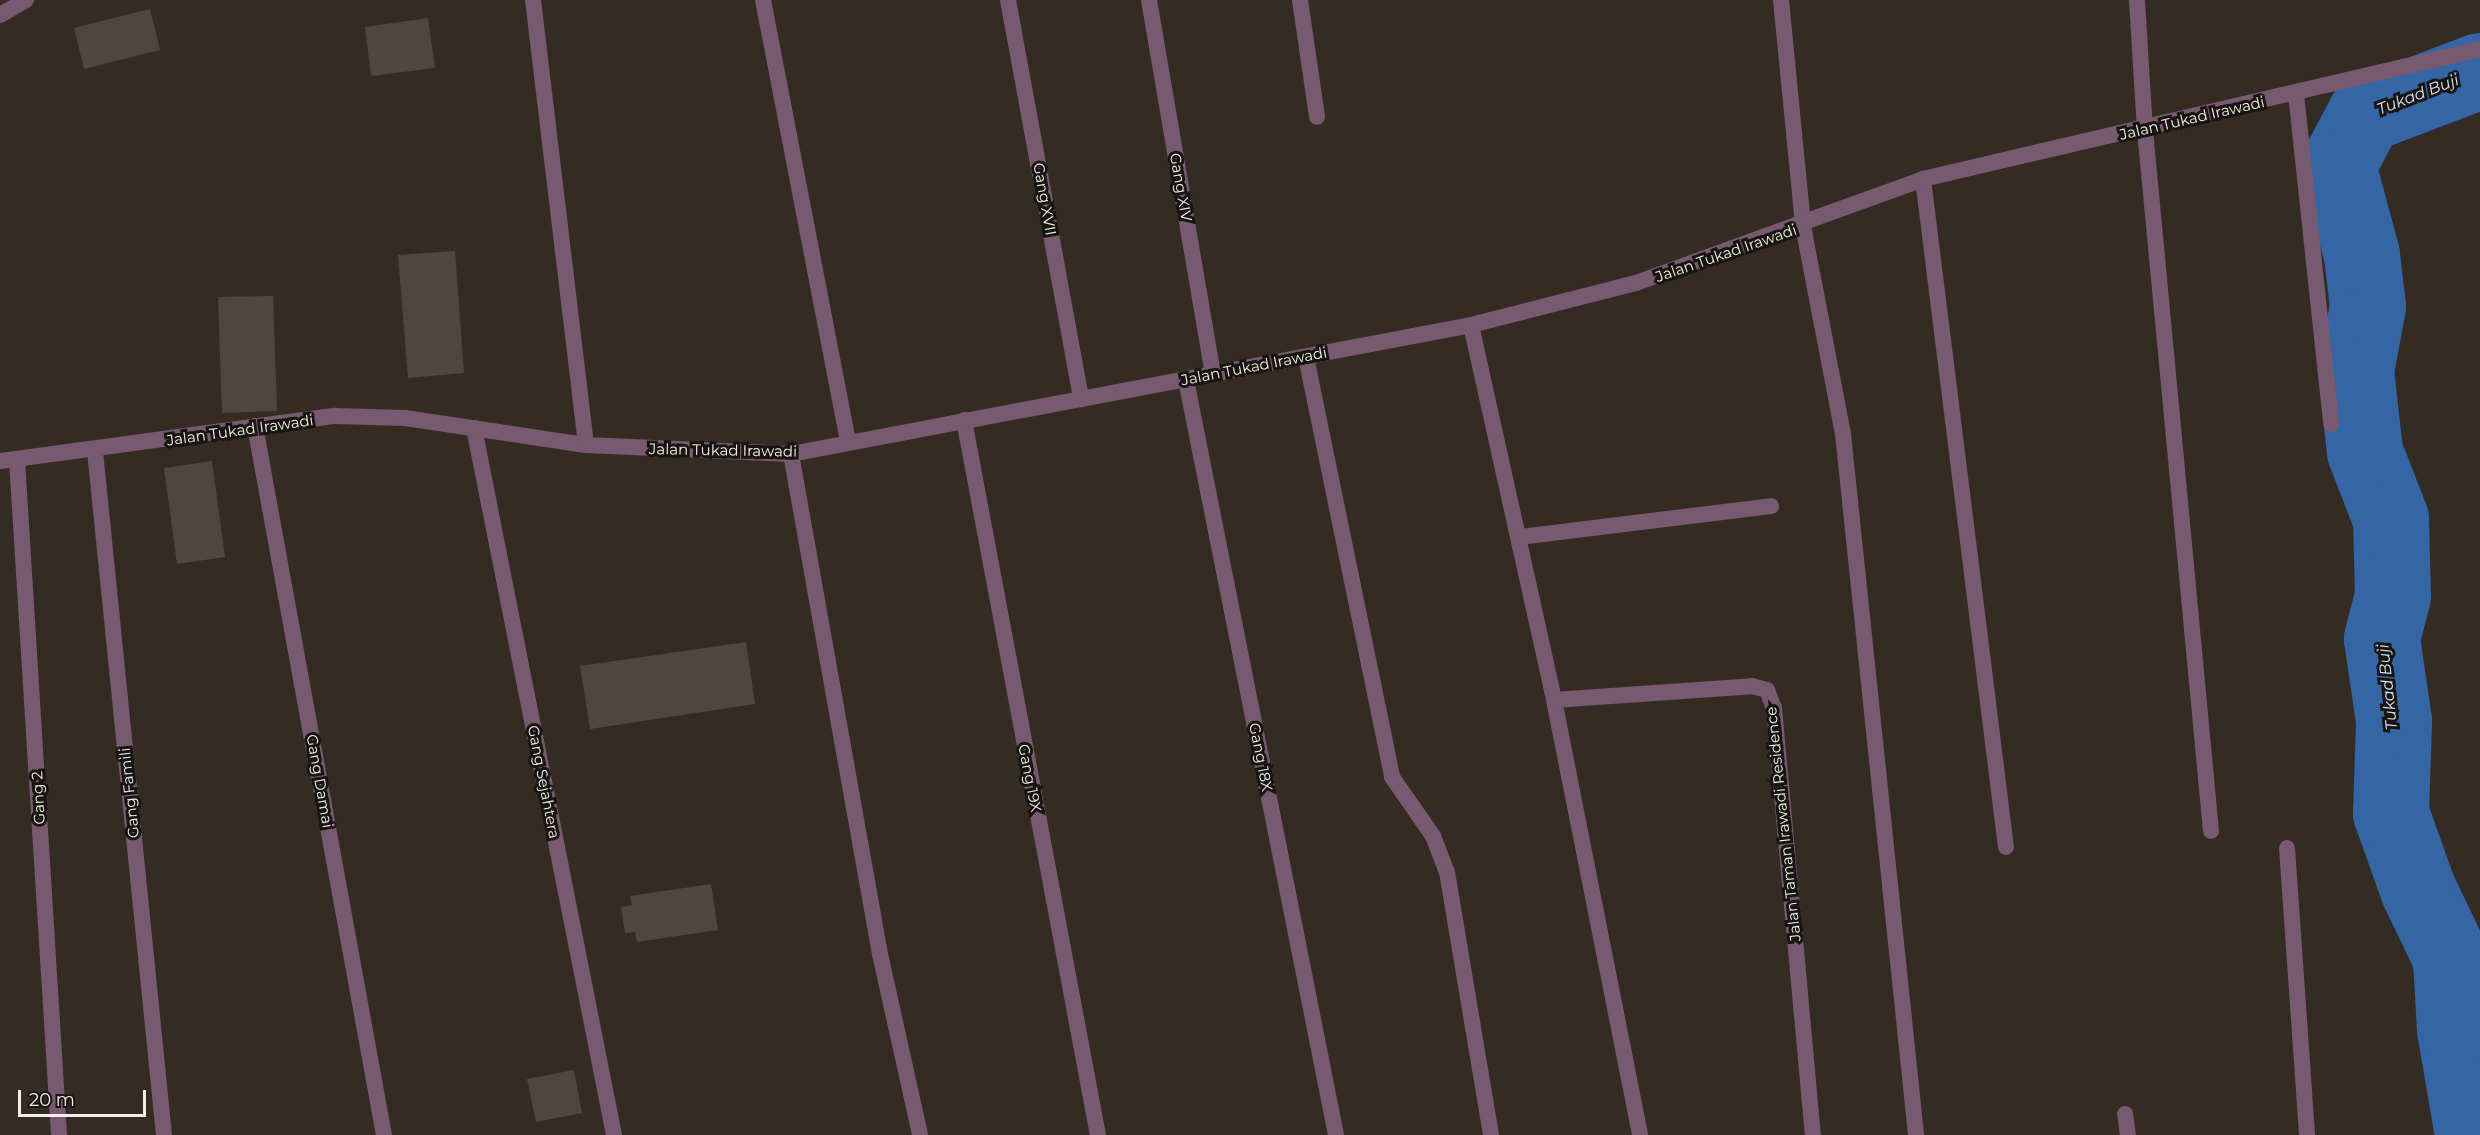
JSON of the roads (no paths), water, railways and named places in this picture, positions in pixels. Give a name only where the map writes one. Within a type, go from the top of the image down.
[{"type":"street","points":[[0,15],[26,0]]},
{"type":"street","points":[[533,0],[586,445]]},
{"type":"street","points":[[763,0],[848,443]]},
{"type":"street","name":"Gang XVII","points":[[1008,0],[1081,399]]},
{"type":"street","name":"Gang XIV","points":[[1149,0],[1213,374]]},
{"type":"street","points":[[1300,0],[1317,117]]},
{"type":"street","points":[[1781,0],[1803,226],[1843,434],[1916,1135]]},
{"type":"street","points":[[2137,0],[2145,130],[2211,831]]},
{"type":"street","name":"Jalan Tukad Irawadi","points":[[0,461],[95,451],[335,416],[405,418],[586,445],[790,454],[1471,325],[1636,284],[1803,226],[1923,179],[2145,130],[2480,49]]},
{"type":"street","points":[[2296,94],[2331,424]]},
{"type":"street","points":[[1923,179],[2006,847]]},
{"type":"street","points":[[1471,325],[1520,537],[1640,1135]]},
{"type":"street","points":[[1306,357],[1392,777],[1433,837],[1447,873],[1491,1135]]},
{"type":"street","name":"Gang 18X","points":[[1185,380],[1336,1135]]},
{"type":"street","name":"Gang 19X","points":[[964,420],[1098,1135]]},
{"type":"street","name":"Gang Damai","points":[[255,426],[384,1135]]},
{"type":"street","name":"Gang Sejahtera","points":[[474,428],[614,1135]]},
{"type":"street","name":"Gang Famili","points":[[95,451],[164,1135]]},
{"type":"street","points":[[790,454],[880,954],[920,1135]]},
{"type":"street","name":"Gang 2","points":[[17,460],[59,1135]]},
{"type":"street","points":[[1520,537],[1771,506]]},
{"type":"street","name":"Jalan Taman Irawadi Residence","points":[[1554,700],[1752,686],[1767,690],[1774,708],[1813,1135]]},
{"type":"street","points":[[2287,848],[2307,1135]]},
{"type":"street","points":[[2125,1114],[2128,1135]]},
{"type":"waterway","name":"Tukad Buji","points":[[2473,1135],[2455,1030],[2451,958],[2418,889],[2391,813],[2394,721],[2382,639],[2393,596],[2391,519],[2365,452],[2356,371],[2368,307],[2362,255],[2338,166],[2365,115],[2480,71]]}]
